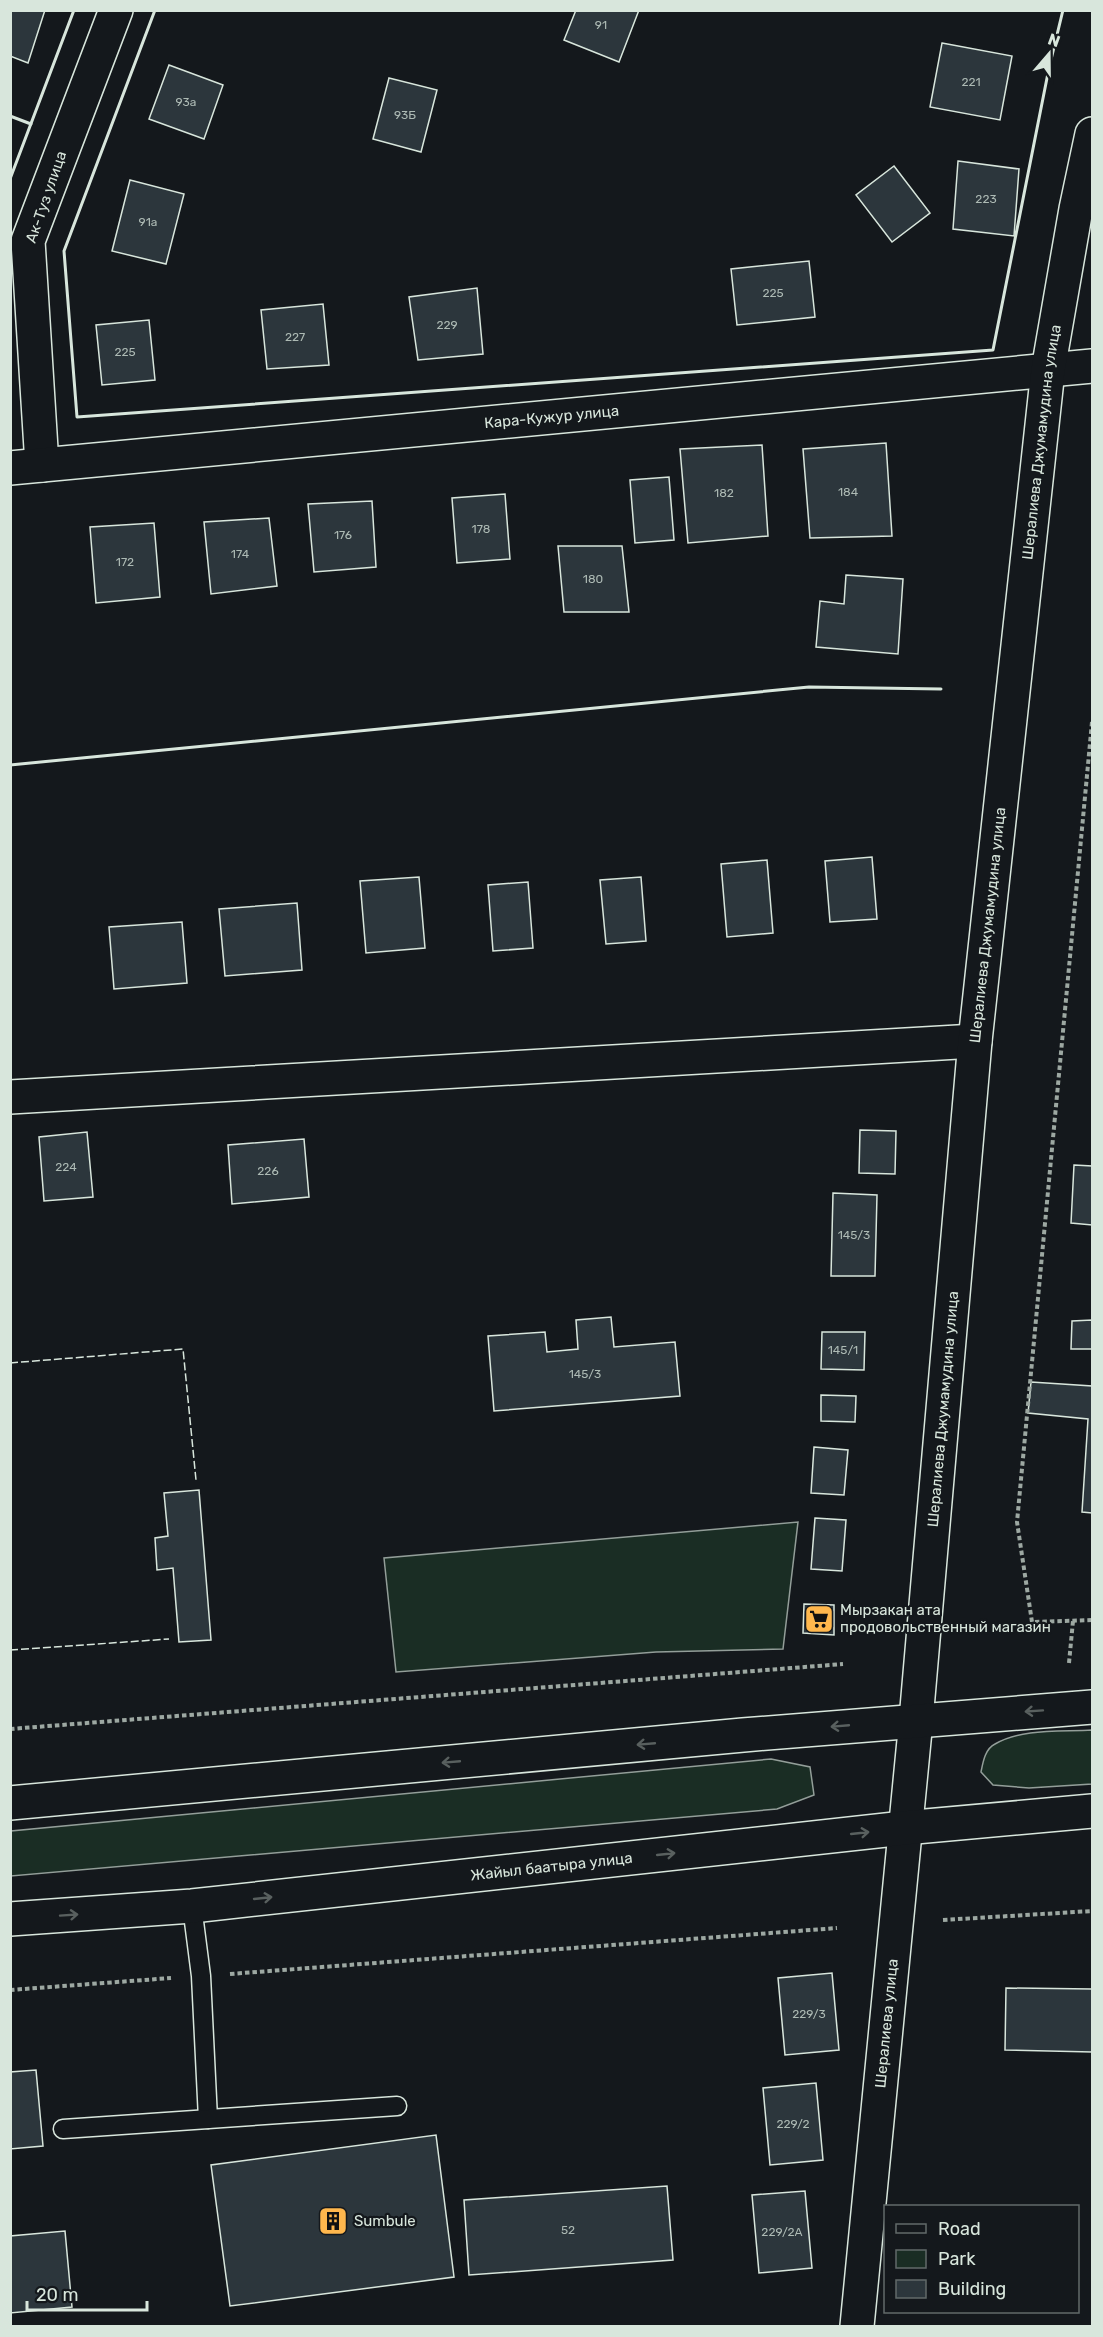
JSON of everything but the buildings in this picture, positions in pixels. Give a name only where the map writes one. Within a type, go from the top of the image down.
[{"type":"street","name":"Ак-Туз улица","points":[[26,466],[28,241],[116,10]]},
{"type":"street","name":"Шералиева Джумамудина улица","points":[[916,1720],[975,1041],[1048,370],[1076,209],[1092,134]]},
{"type":"street","name":"Кара-Кужур улица","points":[[26,466],[1092,366]]},
{"type":"street","points":[[10,1097],[975,1041]]},
{"type":"street","points":[[10,1803],[916,1720],[1092,1707]]},
{"type":"street","name":"Шералиева улица","points":[[857,2326],[916,1720]]},
{"type":"street","name":"Жайыл баатыра улица","points":[[10,1919],[192,1906],[904,1828],[1092,1811]]},
{"type":"lane","points":[[192,1906],[201,1976],[208,2119]]},
{"type":"lane","points":[[63,2129],[397,2106]]},
{"type":"path","points":[[1092,722],[1017,1522],[1032,1622],[1092,1620]]},
{"type":"path","points":[[1069,1663],[1073,1621]]},
{"type":"path","points":[[10,1729],[843,1664]]},
{"type":"path","points":[[944,1920],[1092,1911]]},
{"type":"path","points":[[10,1990],[837,1928]]},
{"type":"green space","points":[[798,1522],[783,1649],[656,1652],[396,1672],[384,1558]]},
{"type":"green space","points":[[1092,1730],[1092,1784],[1029,1788],[993,1785],[981,1772],[989,1749],[1006,1739],[1030,1733]]},
{"type":"green space","points":[[771,1759],[810,1767],[814,1795],[777,1809],[11,1876],[11,1831]]},
{"type":"fence","points":[[10,1363],[183,1349],[196,1480]]},
{"type":"fence","points":[[10,1650],[169,1639]]},
{"type":"wall","points":[[10,179],[74,10]]},
{"type":"wall","points":[[155,10],[64,251],[77,417],[993,350],[1049,68],[1063,10]]},
{"type":"wall","points":[[10,116],[31,124]]},
{"type":"wall","points":[[10,765],[809,687],[941,689]]},
{"type":"place","name":"Мырзакан ата продовольственный магазин","points":[[819,1619]]},
{"type":"place","name":"Sumbule","points":[[333,2221]]}]
